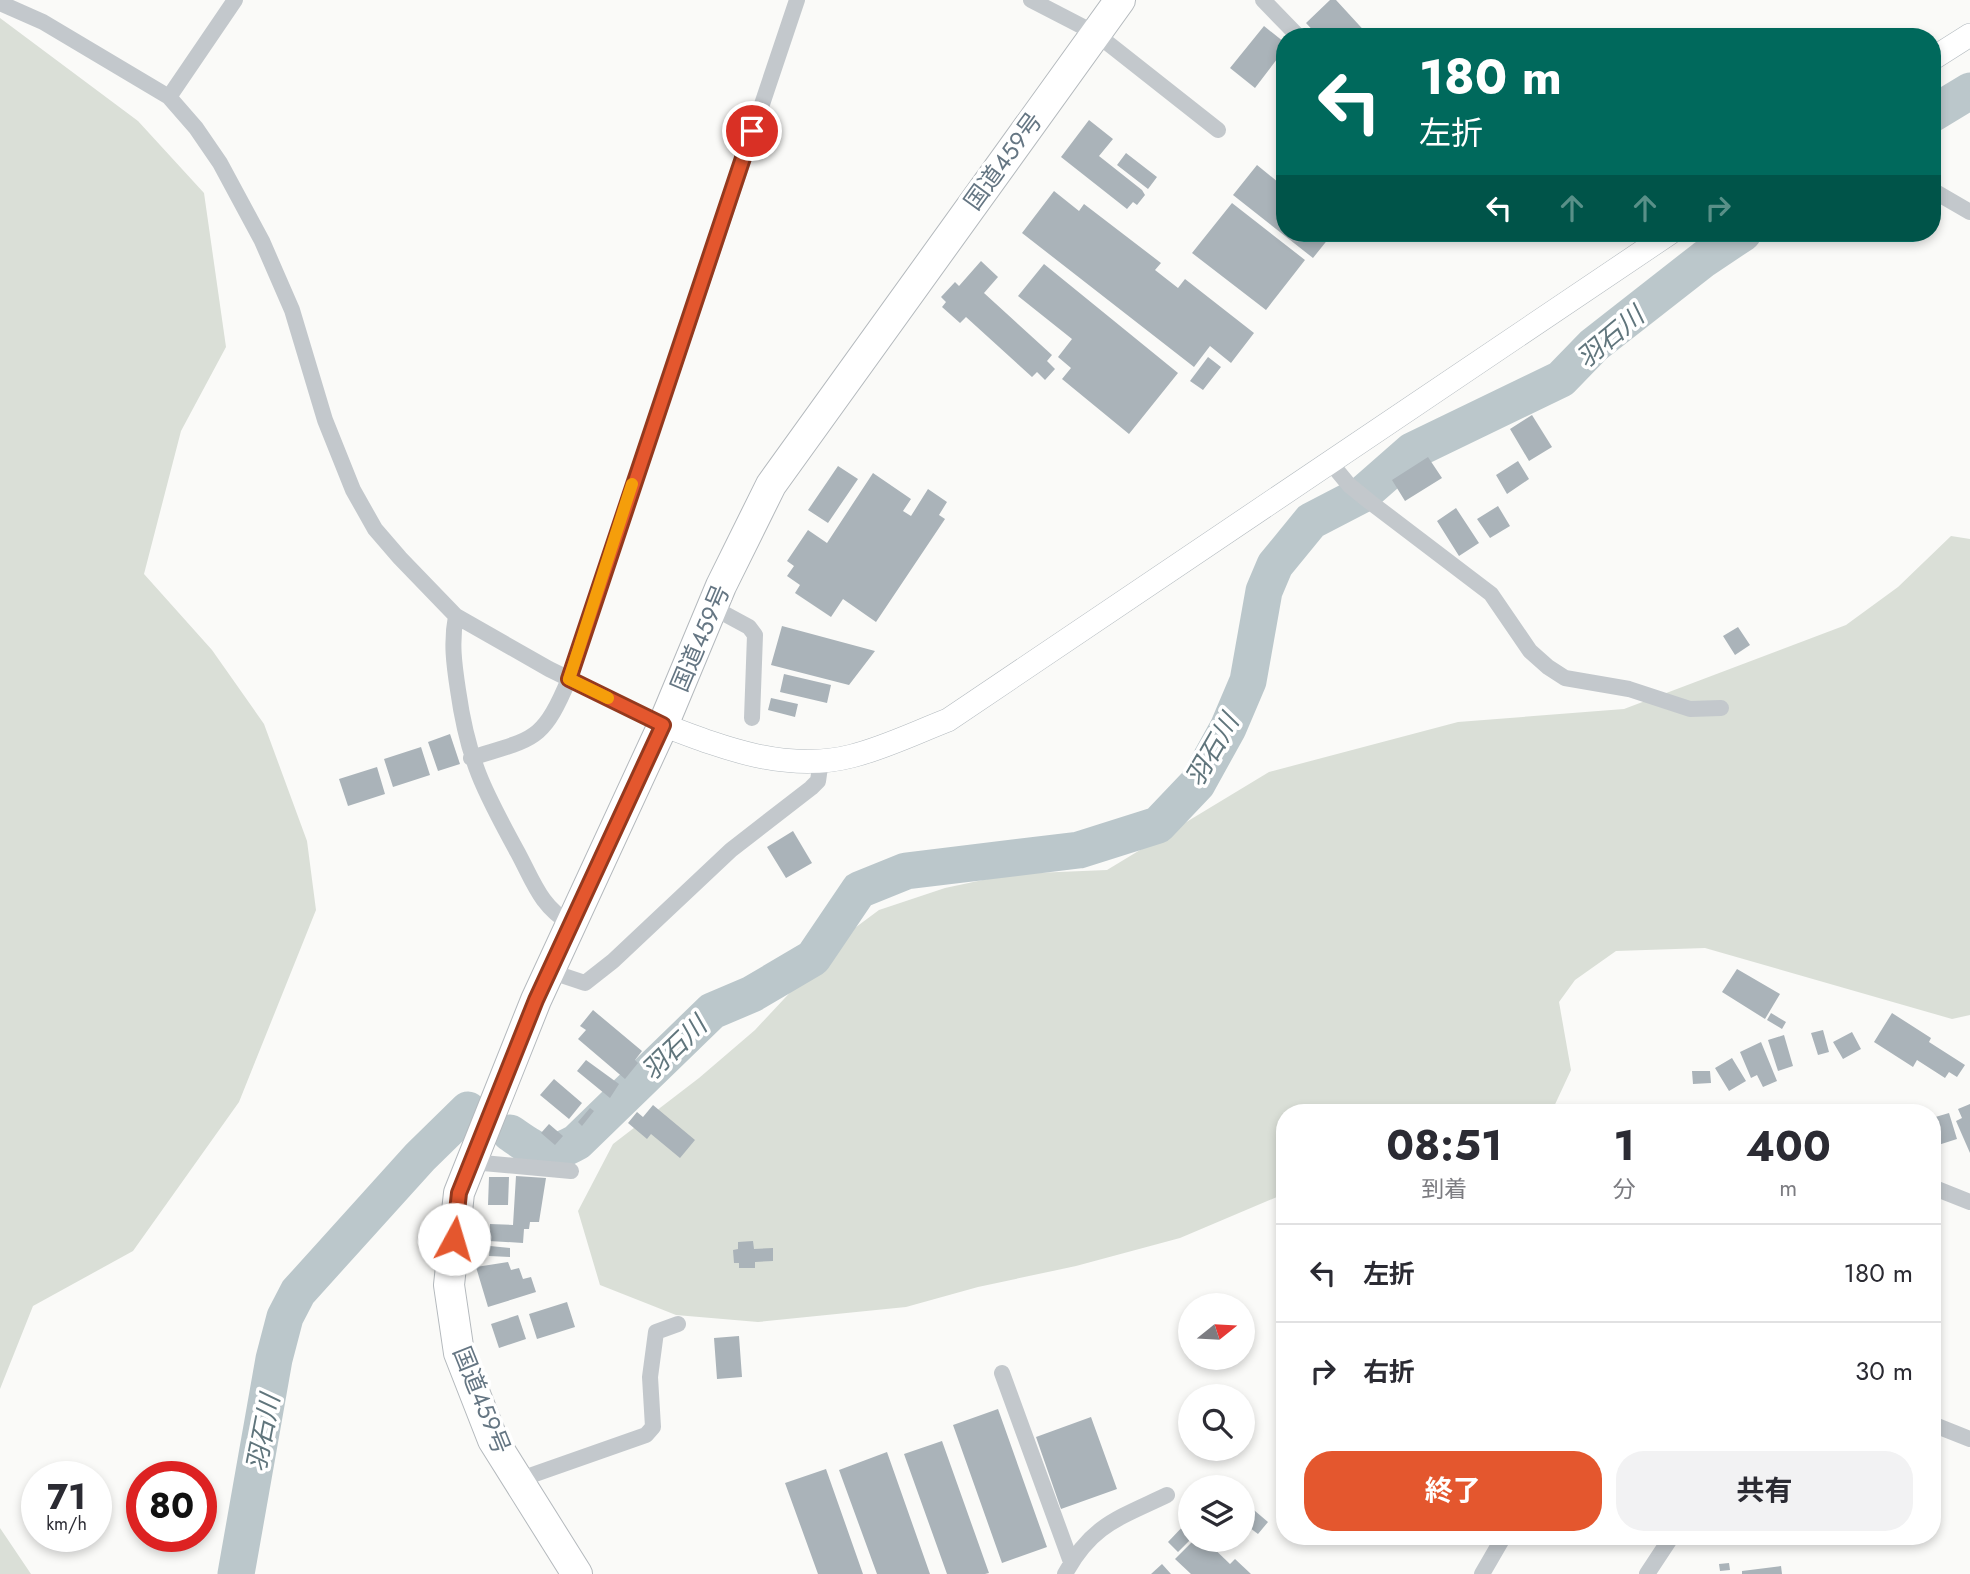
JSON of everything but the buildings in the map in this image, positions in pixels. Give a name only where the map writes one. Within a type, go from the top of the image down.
[{"type":"highway","name":"国道459号","points":[[577,1574],[492,1440],[459,1353],[449,1285],[459,1193],[549,971],[663,725],[712,607],[771,485],[1120,0]]},
{"type":"street","points":[[169,97],[235,0]]},
{"type":"street","points":[[471,758],[528,740],[544,728],[554,715],[569,679],[797,0]]},
{"type":"street","points":[[1031,0],[1095,33],[1218,130]]},
{"type":"street","points":[[1263,0],[1290,28]]},
{"type":"street","points":[[0,3],[43,22],[169,97],[220,163],[262,241],[292,310],[324,420],[353,490],[375,529],[456,616],[569,679],[663,725],[730,751],[793,762],[851,757],[948,720],[1657,242]]},
{"type":"street","points":[[1941,53],[1970,35]]},
{"type":"street","points":[[1941,195],[1970,212]]},
{"type":"street","points":[[1330,462],[1349,485],[1491,594],[1530,650],[1556,673],[1629,689],[1690,709],[1721,708]]},
{"type":"street","points":[[712,607],[749,627],[755,635],[752,718]]},
{"type":"street","points":[[456,616],[451,640],[471,758],[481,787],[550,912],[571,924]]},
{"type":"street","points":[[549,971],[585,983],[613,961],[731,850],[811,788],[818,780],[821,760]]},
{"type":"street","points":[[472,1162],[571,1171]]},
{"type":"street","points":[[1941,1190],[1970,1202]]},
{"type":"street","points":[[518,1479],[646,1435],[653,1427],[649,1377],[656,1332],[678,1324]]},
{"type":"street","points":[[1002,1373],[1068,1568]]},
{"type":"street","points":[[1941,1428],[1970,1439]]},
{"type":"street","points":[[1068,1568],[1086,1540],[1104,1527],[1167,1495]]},
{"type":"street","points":[[1482,1574],[1499,1545]]},
{"type":"street","points":[[1647,1574],[1666,1545]]},
{"type":"shaded area","points":[[0,18],[138,121],[204,193],[226,347],[181,431],[144,574],[212,650],[264,724],[307,841],[316,910],[239,1102],[133,1251],[33,1306],[0,1389]]},
{"type":"shaded area","points":[[1951,536],[1970,539],[1970,1015],[1952,1019],[1705,948],[1616,951],[1575,980],[1559,1002],[1571,1070],[1555,1104],[1276,1104],[1276,1197],[1180,1238],[906,1307],[758,1322],[676,1315],[600,1285],[578,1211],[613,1144],[699,1078],[755,1030],[840,939],[879,910],[945,888],[1011,874],[1107,870],[1269,772],[1458,722],[1624,709],[1846,625],[1898,587]]},
{"type":"shaded area","points":[[0,1528],[31,1574],[0,1574]]},
{"type":"waterway","name":"羽石川","points":[[1941,109],[1970,91]]},
{"type":"waterway","name":"羽石川","points":[[510,1133],[542,1152],[557,1151],[577,1142],[712,1011],[752,994],[813,958],[859,890],[906,871],[1079,850],[1158,825],[1197,784],[1228,728],[1248,681],[1264,591],[1275,565],[1311,521],[1363,494],[1412,451],[1561,379],[1594,345],[1730,242]]},
{"type":"waterway","name":"羽石川","points":[[236,1574],[274,1359],[285,1317],[298,1292],[420,1157],[468,1110]]},
{"type":"slow traffic","points":[[608,698],[569,679],[632,484]]},
{"type":"route","points":[[454,1239],[459,1193],[536,1000],[663,725],[569,679],[752,131]]}]
